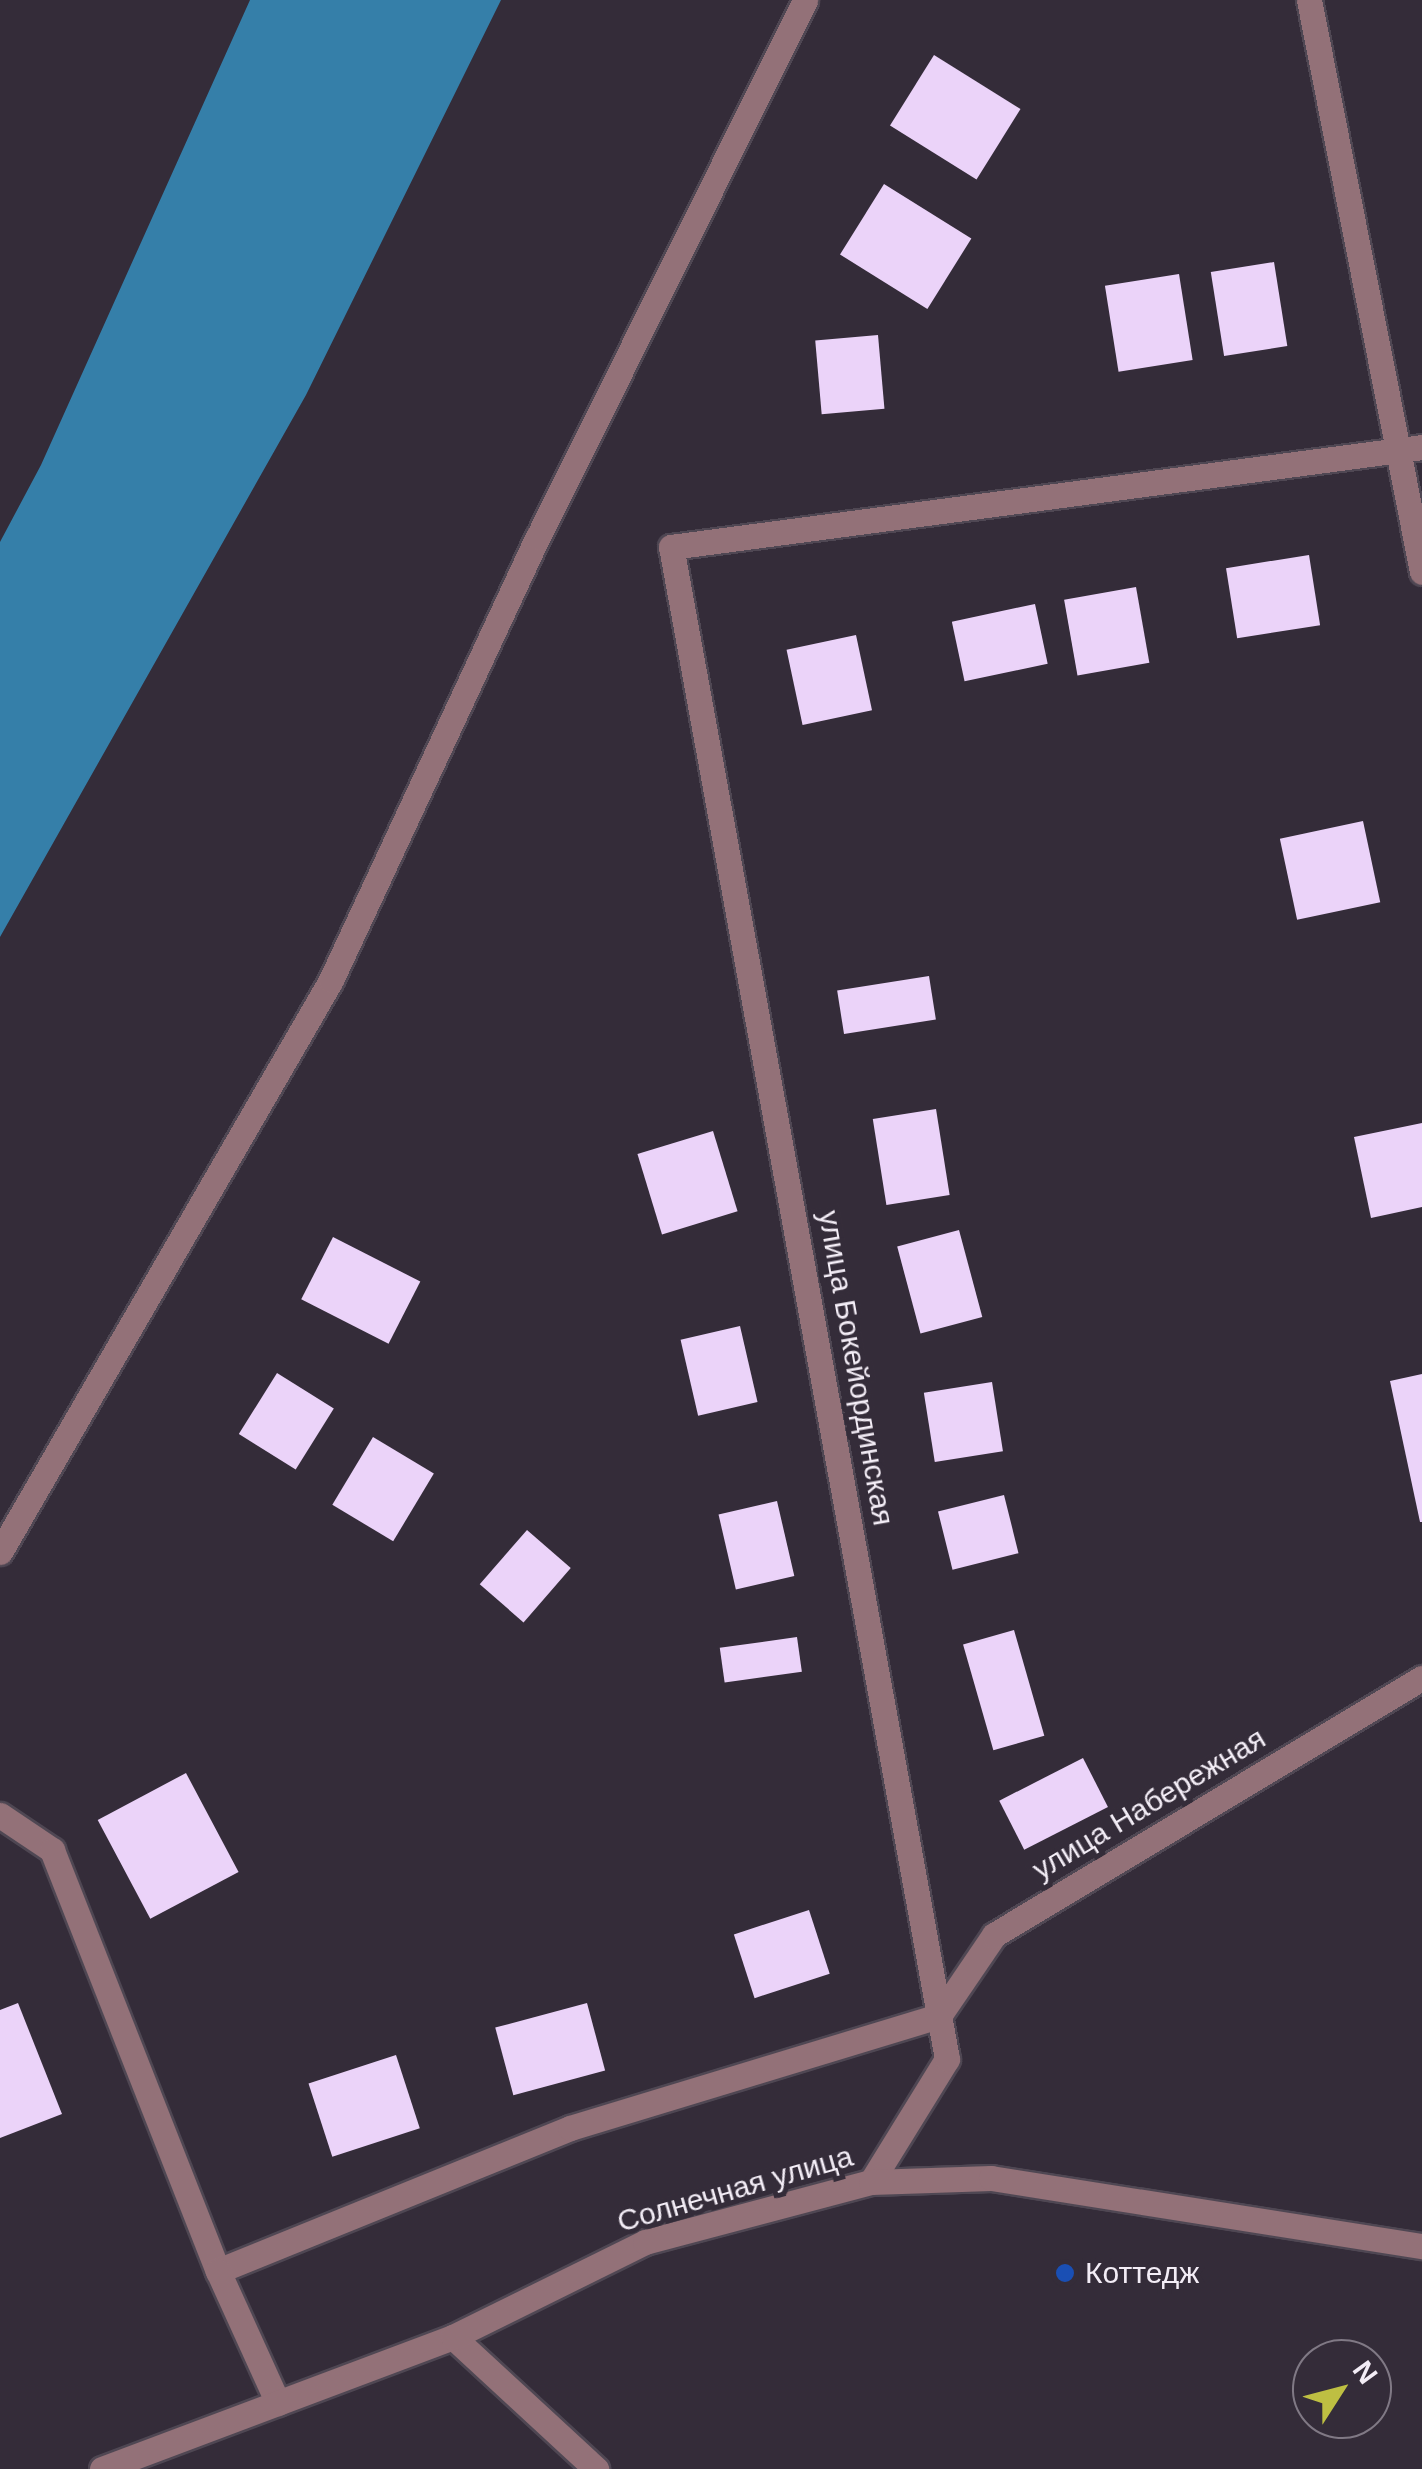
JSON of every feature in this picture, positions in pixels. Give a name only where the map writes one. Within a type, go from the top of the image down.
[{"type":"street","points":[[0,1552],[331,980],[538,537],[805,0]]},
{"type":"street","points":[[1309,0],[1410,450],[1422,572]]},
{"type":"street","name":"улица Бокейординская","points":[[870,2182],[947,2059],[671,546],[1410,450]]},
{"type":"street","name":"улица Набережная","points":[[939,2016],[994,1935],[1422,1678]]},
{"type":"street","points":[[0,1814],[52,1850],[218,2272],[278,2403]]},
{"type":"street","points":[[218,2272],[570,2128],[939,2016]]},
{"type":"street","name":"Солнечная улица","points":[[102,2469],[453,2337],[645,2242],[870,2182],[991,2178],[1422,2246]]},
{"type":"street","points":[[453,2337],[596,2469]]},
{"type":"water","points":[[250,0],[501,0],[306,395],[0,937],[0,542],[41,465]]},
{"type":"building","points":[[934,55],[1021,109],[977,179],[890,125]]},
{"type":"building","points":[[884,184],[971,239],[927,309],[840,254]]},
{"type":"building","points":[[1274,262],[1287,346],[1224,356],[1211,272]]},
{"type":"building","points":[[1179,274],[1193,360],[1119,372],[1105,286]]},
{"type":"building","points":[[878,335],[884,409],[822,414],[815,340]]},
{"type":"building","points":[[1309,555],[1320,625],[1237,638],[1226,568]]},
{"type":"building","points":[[1136,587],[1149,663],[1077,676],[1064,600]]},
{"type":"building","points":[[1035,604],[1048,664],[965,681],[952,622]]},
{"type":"building","points":[[856,635],[872,710],[803,725],[787,650]]},
{"type":"building","points":[[1363,821],[1380,902],[1297,920],[1280,839]]},
{"type":"building","points":[[929,976],[936,1019],[844,1034],[837,991]]},
{"type":"building","points":[[936,1109],[950,1195],[886,1205],[873,1119]]},
{"type":"building","points":[[1422,1123],[1422,1207],[1371,1218],[1354,1137]]},
{"type":"building","points":[[713,1131],[738,1211],[662,1234],[637,1154]]},
{"type":"building","points":[[959,1230],[982,1317],[920,1333],[897,1247]]},
{"type":"building","points":[[333,1237],[420,1281],[389,1344],[301,1299]]},
{"type":"building","points":[[740,1326],[758,1402],[698,1416],[681,1340]]},
{"type":"building","points":[[277,1373],[334,1409],[296,1470],[239,1434]]},
{"type":"building","points":[[1422,1374],[1422,1522],[1420,1522],[1390,1381]]},
{"type":"building","points":[[992,1382],[1003,1451],[935,1462],[924,1393]]},
{"type":"building","points":[[373,1437],[434,1474],[393,1541],[332,1505]]},
{"type":"building","points":[[1004,1495],[1019,1553],[953,1570],[938,1511]]},
{"type":"building","points":[[777,1501],[794,1576],[736,1590],[719,1514]]},
{"type":"building","points":[[527,1530],[571,1568],[524,1622],[480,1584]]},
{"type":"building","points":[[1014,1630],[1044,1736],[993,1750],[963,1645]]},
{"type":"building","points":[[797,1637],[802,1672],[725,1683],[720,1648]]},
{"type":"building","points":[[1083,1758],[1108,1807],[1024,1850],[999,1801]]},
{"type":"building","points":[[186,1773],[239,1872],[150,1919],[98,1820]]},
{"type":"building","points":[[809,1910],[830,1974],[755,1998],[734,1934]]},
{"type":"building","points":[[18,2003],[62,2114],[0,2138],[0,2010]]},
{"type":"building","points":[[587,2003],[605,2071],[513,2095],[495,2028]]},
{"type":"building","points":[[396,2055],[420,2128],[332,2157],[309,2083]]},
{"type":"place","name":"Коттедж","points":[[1065,2273]]}]
